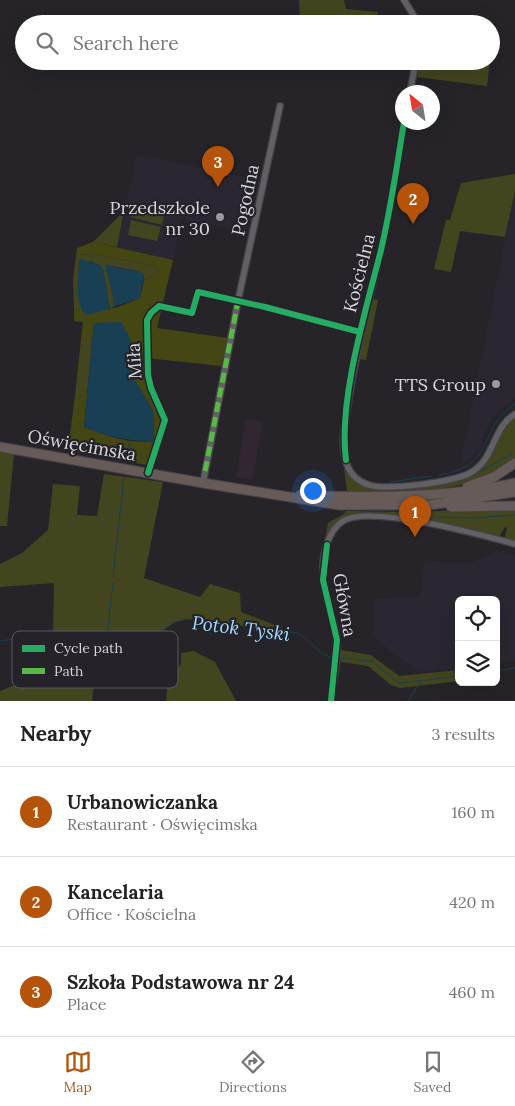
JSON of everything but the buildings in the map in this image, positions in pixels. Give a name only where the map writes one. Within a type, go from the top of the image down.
[{"type":"highway","name":"Oświęcimska","points":[[0,447],[203,483],[339,504],[430,505]]},
{"type":"highway","points":[[440,493],[483,482],[515,463]]},
{"type":"highway","points":[[440,493],[474,491],[515,483]]},
{"type":"highway","points":[[430,505],[515,492]]},
{"type":"highway","name":"Oświęcimska","points":[[277,495],[381,496],[440,493]]},
{"type":"highway","points":[[430,505],[448,507],[515,506]]},
{"type":"street","points":[[404,0],[413,15]]},
{"type":"street","points":[[411,85],[414,70]]},
{"type":"street","name":"Pogodna","points":[[203,483],[238,301],[280,106]]},
{"type":"street","name":"Kościelna","points":[[403,130],[386,225],[360,332],[344,430],[344,445],[350,470],[364,483],[374,486],[398,487],[467,474],[485,461],[502,426],[515,414]]},
{"type":"street","name":"Miła","points":[[148,473],[165,420],[151,388],[148,375],[147,320],[151,313],[159,306],[192,313],[198,292],[238,301]]},
{"type":"street","points":[[238,301],[360,332]]},
{"type":"street","name":"Główna","points":[[330,701],[337,651],[335,625],[324,580],[327,545],[333,531],[340,524],[348,519],[362,516],[458,529],[515,544]]},
{"type":"shaded area","points":[[137,154],[260,181],[248,233],[182,219],[173,260],[117,247]]},
{"type":"shaded area","points":[[515,191],[515,398],[497,413],[487,427],[479,451],[460,466]]},
{"type":"shaded area","points":[[246,419],[263,422],[252,480],[236,477]]},
{"type":"shaded area","points":[[496,550],[515,555],[515,661],[500,663],[500,596],[455,596],[455,668],[419,672],[370,635],[373,628],[373,599],[419,598],[425,560],[454,563],[472,562],[494,554]]},
{"type":"green space","points":[[299,0],[344,0],[346,9],[378,12],[378,15],[300,15]]},
{"type":"green space","points":[[419,70],[489,70],[487,86],[417,77]]},
{"type":"green space","points":[[515,174],[515,191],[505,237],[460,231],[451,272],[434,269],[446,220],[450,220],[461,183]]},
{"type":"green space","points":[[132,209],[164,216],[162,225],[130,217]]},
{"type":"green space","points":[[124,211],[117,247],[93,242]]},
{"type":"green space","points":[[131,220],[161,227],[157,241],[128,235]]},
{"type":"green space","points":[[93,242],[173,260],[157,328],[228,338],[221,366],[146,358],[150,392],[162,416],[156,445],[147,465],[68,451],[75,395],[87,396],[84,427],[127,440],[154,441],[153,411],[134,379],[130,338],[94,323],[92,341],[81,339],[83,322],[74,321],[74,309],[82,310],[86,314],[118,307],[140,298],[144,280],[158,275],[155,266],[94,254],[76,255],[77,248]]},
{"type":"green space","points":[[94,254],[155,266],[158,275],[144,280],[144,275],[137,271],[106,265],[113,296],[113,307],[110,309],[103,269],[93,262],[79,261],[79,292],[82,310],[74,309],[73,280],[76,255]]},
{"type":"green space","points":[[372,299],[378,300],[366,360],[359,359]]},
{"type":"green space","points":[[81,339],[92,341],[87,396],[75,395]]},
{"type":"green space","points":[[515,418],[515,460],[496,472],[456,486],[434,490],[347,492],[344,467],[369,487],[466,478],[484,464],[502,432]]},
{"type":"green space","points":[[0,451],[14,454],[7,526],[0,526]]},
{"type":"green space","points":[[104,474],[163,482],[144,578],[200,597],[210,584],[240,593],[241,612],[283,628],[283,631],[186,619],[175,622],[162,631],[53,631],[54,583],[0,587],[0,564],[22,553],[48,530],[53,484],[80,486],[77,515],[97,516]]},
{"type":"green space","points":[[515,508],[515,541],[505,538],[507,528],[505,527],[499,537],[363,513],[340,521],[325,540],[328,523],[346,511],[412,512]]},
{"type":"green space","points":[[341,650],[371,655],[399,676],[455,670],[455,681],[400,688],[391,685],[368,666],[341,662]]},
{"type":"green space","points":[[194,651],[215,662],[236,701],[166,701],[167,688],[178,688],[178,668],[181,664],[181,653]]},
{"type":"green space","points":[[12,686],[12,688],[93,688],[92,701],[0,701],[0,691]]},
{"type":"water","points":[[82,259],[100,265],[103,269],[110,309],[86,315],[82,309],[79,303],[78,289],[79,261]]},
{"type":"water","points":[[105,265],[141,272],[144,275],[140,298],[113,307],[113,296]]},
{"type":"water","points":[[121,322],[130,338],[134,379],[153,411],[154,441],[135,441],[118,438],[84,427],[94,323]]},
{"type":"waterway","points":[[439,475],[458,470],[471,463],[479,455],[503,414],[515,404]]},
{"type":"waterway","points":[[125,464],[130,441]]},
{"type":"waterway","points":[[481,471],[513,453]]},
{"type":"waterway","points":[[390,482],[432,476]]},
{"type":"waterway","points":[[113,576],[124,478]]},
{"type":"waterway","points":[[435,517],[474,518],[515,515]]},
{"type":"waterway","points":[[108,631],[113,583]]},
{"type":"waterway","name":"Potok Tyski","points":[[162,631],[175,622],[186,619],[297,633],[319,651],[335,658]]},
{"type":"waterway","name":"Potok Tyski","points":[[0,641],[12,639]]},
{"type":"waterway","name":"Potok Tyski","points":[[339,658],[371,661],[399,683],[455,676]]},
{"type":"waterway","name":"Potok Tyski","points":[[500,670],[515,668]]},
{"type":"waterway","points":[[408,701],[421,681]]},
{"type":"marked path","points":[[205,471],[238,301],[234,300]]},
{"type":"cycle path","points":[[346,460],[346,410],[350,383],[361,327],[385,234],[403,130]]},
{"type":"cycle path","points":[[148,473],[165,420],[151,388],[148,375],[147,320],[151,313],[159,306],[192,313],[198,292],[360,332]]},
{"type":"cycle path","points":[[327,545],[323,580],[337,640],[331,701]]},
{"type":"place","name":"Szkoła Podstawowa nr 24","points":[[218,187]]},
{"type":"place","name":"Przedszkole nr 30","points":[[220,217]]},
{"type":"place","name":"Kancelaria","points":[[413,224]]},
{"type":"place","name":"TTS Group","points":[[496,384]]},
{"type":"place","name":"Urbanowiczanka","points":[[415,537]]}]
